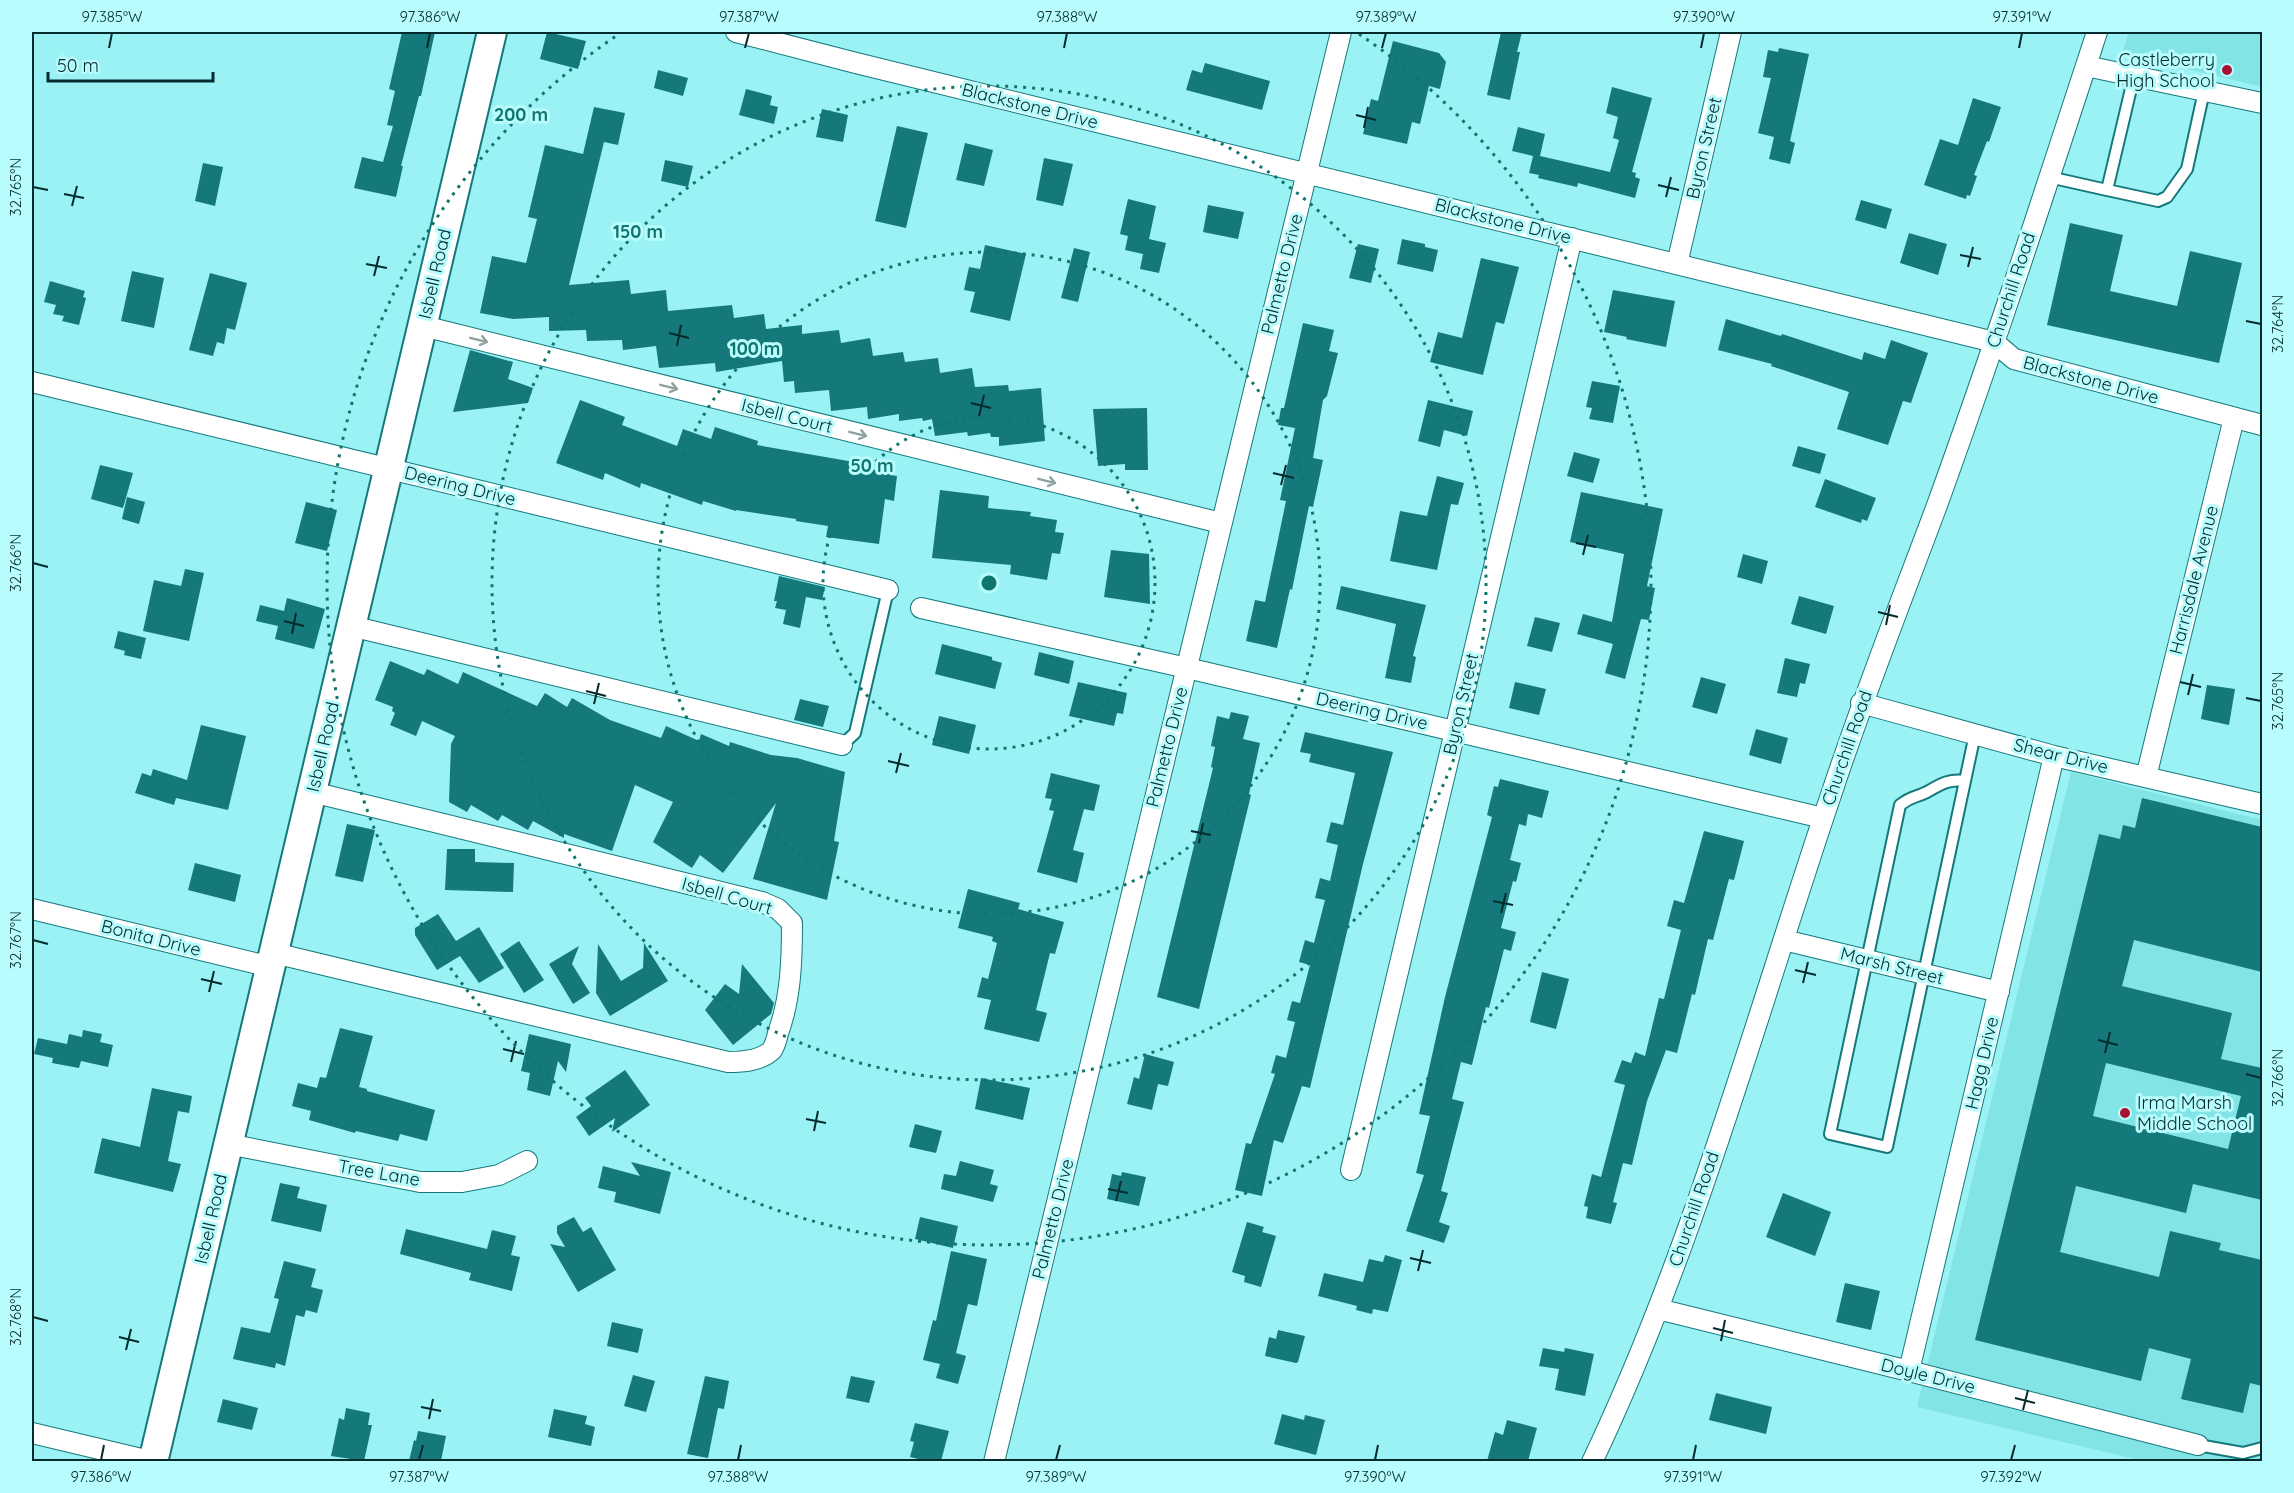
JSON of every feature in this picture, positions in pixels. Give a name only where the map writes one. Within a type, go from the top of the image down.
[{"type":"street","name":"Isbell Road","points":[[154,1461],[492,32]]},
{"type":"street","name":"Blackstone Drive","points":[[736,32],[1994,342],[2014,359],[2262,425]]},
{"type":"street","name":"Palmetto Drive","points":[[994,1461],[1341,32]]},
{"type":"street","name":"Byron Street","points":[[1677,264],[1731,32]]},
{"type":"street","name":"Churchill Road","points":[[1592,1461],[1622,1398],[1683,1242],[1861,703],[1936,508],[2097,32]]},
{"type":"street","points":[[2086,66],[2262,103]]},
{"type":"street","name":"Byron Street","points":[[1351,1170],[1572,238]]},
{"type":"street","name":"Isbell Court","points":[[423,326],[1221,524]]},
{"type":"street","name":"Deering Drive","points":[[32,382],[888,590]]},
{"type":"street","name":"Harrisdale Avenue","points":[[2146,777],[2234,418]]},
{"type":"street","name":"Deering Drive","points":[[921,608],[1823,818]]},
{"type":"street","points":[[351,626],[842,745]]},
{"type":"street","name":"Shear Drive","points":[[1861,703],[2054,756],[2262,804]]},
{"type":"street","name":"Hagg Drive","points":[[1909,1371],[2054,756]]},
{"type":"street","name":"Isbell Court","points":[[272,960],[728,1062],[753,1059],[772,1049],[785,1014],[792,958],[792,922],[778,909],[762,902],[312,792]]},
{"type":"street","name":"Bonita Drive","points":[[32,909],[272,960]]},
{"type":"street","name":"Marsh Street","points":[[1784,940],[1999,992]]},
{"type":"street","name":"Tree Lane","points":[[228,1144],[420,1182],[462,1182],[500,1175],[527,1161]]},
{"type":"street","name":"Doyle Drive","points":[[1658,1309],[2198,1445]]},
{"type":"street","points":[[32,1432],[154,1461]]},
{"type":"lane","points":[[2107,190],[2134,76]]},
{"type":"lane","points":[[2049,177],[2158,201],[2167,198],[2187,169],[2204,91]]},
{"type":"lane","points":[[842,745],[855,733],[888,590]]},
{"type":"lane","points":[[1965,781],[1952,780],[1940,783],[1924,793],[1911,796],[1900,805],[1830,1134],[1887,1147],[1965,781],[1974,734]]},
{"type":"lane","points":[[2198,1445],[2243,1453],[2262,1448]]},
{"type":"shaded area","name":"Castleberry High School","points":[[2129,32],[2262,32],[2262,87],[2122,53]]},
{"type":"shaded area","name":"Irma Marsh Middle School","points":[[2071,772],[2262,820],[2262,1461],[2143,1461],[1917,1407]]},
{"type":"building","points":[[402,32],[435,32],[421,96],[419,96],[401,166],[403,166],[396,197],[354,188],[362,157],[383,162],[393,126],[387,125],[395,91],[389,89]]},
{"type":"building","points":[[547,32],[586,41],[578,69],[540,59]]},
{"type":"building","points":[[1501,32],[1522,32],[1510,100],[1487,95]]},
{"type":"building","points":[[1393,41],[1439,53],[1446,62],[1440,89],[1429,86],[1420,124],[1412,122],[1407,144],[1363,134],[1371,99],[1378,101]]},
{"type":"building","points":[[1779,48],[1809,54],[1790,141],[1795,143],[1790,164],[1769,159],[1774,137],[1758,133],[1771,78],[1763,77],[1768,50],[1778,52]]},
{"type":"building","points":[[1205,63],[1270,81],[1262,110],[1186,90],[1192,70],[1202,73]]},
{"type":"building","points":[[658,70],[688,78],[683,96],[654,88]]},
{"type":"building","points":[[1612,87],[1652,98],[1632,172],[1636,173],[1635,177],[1640,179],[1635,198],[1578,183],[1577,187],[1538,178],[1539,175],[1529,173],[1533,156],[1512,151],[1518,127],[1545,134],[1540,156],[1610,172],[1619,140],[1613,138],[1618,117],[1606,113]]},
{"type":"building","points":[[746,89],[772,96],[770,105],[778,107],[774,124],[739,115]]},
{"type":"building","points":[[1973,98],[2001,107],[1974,175],[1977,176],[1970,196],[1967,195],[1966,199],[1924,185],[1940,139],[1958,145]]},
{"type":"building","points":[[594,107],[625,113],[618,145],[604,142],[569,285],[629,280],[631,294],[666,290],[668,311],[732,305],[734,318],[764,314],[766,329],[802,325],[802,334],[839,330],[841,343],[870,338],[873,356],[903,352],[905,362],[938,358],[940,373],[972,368],[975,387],[1008,385],[1009,391],[1041,388],[1045,441],[999,446],[999,437],[991,437],[990,433],[968,436],[967,432],[935,436],[932,419],[899,421],[899,414],[868,419],[867,407],[831,411],[829,390],[795,393],[794,381],[784,382],[782,361],[716,372],[715,363],[659,368],[656,346],[623,350],[622,340],[587,341],[586,330],[549,331],[549,317],[513,319],[480,313],[492,256],[526,263],[537,219],[528,217],[545,145],[583,154]]},
{"type":"building","points":[[822,109],[848,115],[843,142],[816,137]]},
{"type":"building","points":[[897,126],[928,133],[906,228],[875,221]]},
{"type":"building","points":[[965,143],[993,150],[984,186],[956,180]]},
{"type":"building","points":[[1044,158],[1073,164],[1063,206],[1036,200]]},
{"type":"building","points":[[665,160],[693,166],[688,187],[661,181]]},
{"type":"building","points":[[203,163],[223,167],[215,206],[195,201]]},
{"type":"building","points":[[1128,199],[1156,206],[1149,239],[1166,243],[1159,273],[1140,269],[1143,254],[1125,250],[1128,236],[1120,234]]},
{"type":"building","points":[[1861,200],[1892,209],[1886,229],[1855,220]]},
{"type":"building","points":[[1208,205],[1244,212],[1238,239],[1203,232]]},
{"type":"building","points":[[2070,223],[2123,235],[2110,291],[2177,306],[2190,251],[2242,263],[2219,363],[2047,325]]},
{"type":"building","points":[[1909,233],[1947,244],[1938,275],[1900,263]]},
{"type":"building","points":[[1402,239],[1425,244],[1425,247],[1438,250],[1433,272],[1397,264]]},
{"type":"building","points":[[1358,244],[1379,249],[1371,283],[1349,278]]},
{"type":"building","points":[[985,245],[1026,254],[1010,321],[970,312],[975,292],[964,290],[969,267],[980,269]]},
{"type":"building","points":[[1074,248],[1090,252],[1078,302],[1061,298]]},
{"type":"building","points":[[1481,258],[1519,267],[1504,324],[1496,322],[1483,375],[1430,362],[1438,332],[1462,338]]},
{"type":"building","points":[[132,271],[164,278],[154,328],[121,321]]},
{"type":"building","points":[[210,273],[247,283],[235,330],[227,328],[224,344],[217,342],[213,356],[189,350]]},
{"type":"building","points":[[50,281],[85,291],[83,297],[86,298],[79,325],[62,321],[64,316],[53,314],[56,305],[44,302]]},
{"type":"building","points":[[1613,290],[1675,301],[1666,347],[1604,332]]},
{"type":"building","points":[[1726,319],[1781,336],[1782,334],[1862,360],[1864,352],[1885,359],[1891,340],[1928,353],[1911,403],[1903,401],[1888,445],[1837,429],[1849,392],[1771,366],[1772,364],[1718,350]]},
{"type":"building","points":[[1303,323],[1334,330],[1329,351],[1338,353],[1327,396],[1323,400],[1313,458],[1323,460],[1313,507],[1309,506],[1292,590],[1290,589],[1277,648],[1246,641],[1255,600],[1265,602],[1286,501],[1280,500],[1295,428],[1278,425]]},
{"type":"building","points":[[470,350],[513,362],[508,379],[533,388],[528,403],[453,412]]},
{"type":"building","points":[[1592,381],[1620,386],[1613,423],[1589,419],[1592,408],[1586,407]]},
{"type":"building","points":[[580,400],[625,417],[622,425],[677,446],[683,429],[711,439],[715,427],[758,441],[757,445],[854,462],[853,467],[891,472],[890,475],[897,476],[894,501],[885,499],[879,544],[826,537],[828,526],[736,511],[703,501],[702,505],[641,483],[640,488],[605,473],[603,480],[556,463]]},
{"type":"building","points":[[1428,400],[1473,411],[1467,436],[1444,430],[1440,447],[1418,441]]},
{"type":"building","points":[[1147,408],[1148,470],[1125,470],[1125,464],[1098,466],[1093,409]]},
{"type":"building","points":[[1798,446],[1826,454],[1820,474],[1792,466]]},
{"type":"building","points":[[1574,452],[1600,459],[1593,483],[1567,476]]},
{"type":"building","points":[[100,465],[133,473],[123,508],[91,499]]},
{"type":"building","points":[[1437,476],[1464,483],[1458,505],[1451,504],[1437,570],[1390,561],[1400,511],[1427,516]]},
{"type":"building","points":[[1825,479],[1876,498],[1867,521],[1862,519],[1861,523],[1815,507]]},
{"type":"building","points":[[940,490],[989,496],[988,508],[1031,512],[1030,516],[1057,520],[1055,532],[1064,533],[1060,554],[1052,553],[1047,580],[1010,574],[1011,565],[932,558]]},
{"type":"building","points":[[1581,492],[1663,509],[1647,586],[1655,588],[1649,620],[1641,619],[1625,679],[1605,673],[1613,644],[1577,634],[1583,614],[1612,622],[1624,554],[1570,542]]},
{"type":"building","points":[[127,497],[145,502],[139,524],[122,519]]},
{"type":"building","points":[[306,502],[337,510],[327,551],[295,543]]},
{"type":"building","points":[[1111,550],[1149,554],[1150,604],[1104,597]]},
{"type":"building","points":[[1743,554],[1768,561],[1762,584],[1737,577]]},
{"type":"building","points":[[185,569],[204,573],[189,641],[143,631],[154,580],[181,586]]},
{"type":"building","points":[[779,576],[825,587],[822,600],[806,597],[800,628],[783,624],[786,610],[775,608],[777,601],[774,601]]},
{"type":"building","points":[[1341,586],[1426,605],[1413,656],[1416,657],[1411,683],[1385,678],[1396,624],[1336,609]]},
{"type":"building","points":[[1799,596],[1834,606],[1826,634],[1791,624]]},
{"type":"building","points":[[287,598],[325,609],[314,649],[275,639],[278,626],[256,621],[260,605],[284,611]]},
{"type":"building","points":[[1535,617],[1560,623],[1552,652],[1527,646]]},
{"type":"building","points":[[118,631],[146,638],[141,659],[124,655],[125,651],[114,648]]},
{"type":"building","points":[[942,644],[992,657],[992,660],[1002,663],[995,689],[935,674]]},
{"type":"building","points":[[1039,652],[1074,661],[1069,684],[1034,675]]},
{"type":"building","points":[[1785,658],[1810,664],[1805,684],[1800,683],[1797,697],[1777,693]]},
{"type":"building","points":[[390,661],[424,675],[427,669],[458,684],[463,672],[537,706],[545,693],[567,707],[572,698],[610,720],[661,738],[666,726],[699,741],[701,734],[729,746],[730,742],[771,755],[797,758],[845,772],[834,841],[839,842],[827,900],[753,879],[776,803],[723,873],[700,855],[692,868],[653,842],[673,802],[635,785],[612,851],[564,834],[564,838],[533,821],[528,830],[502,815],[498,821],[471,805],[467,812],[449,802],[451,744],[455,736],[422,721],[416,736],[390,725],[395,713],[392,711],[393,707],[375,700]]},
{"type":"building","points":[[1701,677],[1726,684],[1717,714],[1692,707]]},
{"type":"building","points":[[1078,682],[1127,693],[1123,714],[1117,713],[1114,726],[1069,716]]},
{"type":"building","points":[[1515,682],[1546,689],[1539,715],[1509,708]]},
{"type":"building","points":[[2207,685],[2235,689],[2229,725],[2201,719]]},
{"type":"building","points":[[800,699],[829,706],[823,727],[794,720]]},
{"type":"building","points":[[1231,712],[1249,716],[1243,739],[1260,743],[1249,794],[1251,795],[1199,1009],[1157,997],[1213,768],[1211,767],[1215,747],[1211,746],[1217,716],[1229,719]]},
{"type":"building","points":[[939,716],[976,725],[969,754],[932,745]]},
{"type":"building","points":[[201,725],[246,736],[228,810],[176,798],[174,805],[135,793],[142,773],[151,776],[153,769],[187,780]]},
{"type":"building","points":[[1756,729],[1788,738],[1781,764],[1749,755]]},
{"type":"building","points":[[1305,732],[1393,752],[1363,864],[1310,1088],[1302,1086],[1283,1143],[1274,1140],[1262,1196],[1235,1190],[1246,1143],[1251,1144],[1275,1074],[1271,1073],[1276,1055],[1286,1058],[1295,1022],[1287,1020],[1292,1001],[1300,1003],[1310,965],[1299,962],[1305,940],[1314,943],[1325,900],[1315,898],[1320,878],[1330,881],[1338,845],[1326,842],[1331,822],[1343,825],[1355,773],[1309,762],[1311,754],[1300,752]]},
{"type":"building","points":[[1051,773],[1100,785],[1094,811],[1084,809],[1073,850],[1084,853],[1077,883],[1037,872],[1054,811],[1049,810],[1052,799],[1045,798]]},
{"type":"building","points":[[1500,779],[1549,791],[1542,818],[1528,814],[1526,826],[1519,824],[1510,860],[1521,863],[1516,882],[1513,881],[1501,928],[1516,932],[1511,951],[1504,949],[1489,1008],[1486,1007],[1472,1065],[1461,1062],[1452,1099],[1464,1102],[1441,1191],[1448,1193],[1439,1222],[1450,1226],[1444,1243],[1406,1231],[1424,1175],[1416,1173],[1430,1116],[1419,1114],[1445,997],[1492,817],[1487,815],[1494,786],[1498,787]]},
{"type":"building","points":[[2142,798],[2262,827],[2262,972],[2134,940],[2122,986],[2232,1013],[2221,1059],[2262,1068],[2262,1200],[2193,1184],[2186,1213],[2076,1186],[2060,1252],[2159,1277],[2170,1231],[2221,1243],[2219,1250],[2262,1260],[2262,1386],[2250,1383],[2243,1413],[2181,1399],[2191,1359],[2149,1348],[2141,1381],[1975,1340],[2099,834],[2120,839],[2123,825],[2135,828]],"holes":[[[2106,1063],[2241,1096],[2228,1149],[2093,1116]]]},
{"type":"building","points":[[347,824],[375,830],[363,882],[335,876]]},
{"type":"building","points":[[1704,831],[1744,841],[1734,880],[1729,879],[1713,940],[1708,939],[1695,995],[1692,994],[1677,1053],[1666,1050],[1647,1101],[1632,1165],[1623,1163],[1613,1202],[1617,1203],[1611,1224],[1586,1218],[1588,1207],[1584,1206],[1592,1174],[1601,1177],[1625,1085],[1614,1082],[1622,1060],[1631,1063],[1635,1052],[1645,1056],[1659,998],[1664,999],[1681,930],[1667,926],[1674,900],[1684,903]]},
{"type":"building","points":[[447,849],[475,849],[475,862],[514,863],[513,892],[445,890]]},
{"type":"building","points":[[195,863],[241,875],[235,902],[188,890]]},
{"type":"building","points":[[968,889],[1020,903],[1018,909],[1064,922],[1055,954],[1050,953],[1036,1010],[1047,1013],[1039,1042],[984,1029],[991,1000],[977,997],[982,977],[988,979],[997,943],[992,941],[993,937],[958,928]]},
{"type":"building","points":[[438,914],[456,941],[479,927],[504,968],[479,983],[460,956],[437,970],[415,935],[415,928]]},
{"type":"building","points":[[519,941],[544,980],[524,993],[500,954]]},
{"type":"building","points":[[644,943],[668,981],[610,1016],[596,993],[598,944],[621,981],[643,968]]},
{"type":"building","points":[[579,946],[572,964],[590,993],[573,1004],[549,964]]},
{"type":"building","points":[[742,964],[774,1003],[771,1014],[733,1045],[705,1010],[725,984],[739,994]]},
{"type":"building","points":[[1542,972],[1569,979],[1556,1029],[1530,1022]]},
{"type":"building","points":[[340,1028],[373,1036],[359,1087],[435,1110],[427,1141],[400,1134],[398,1141],[356,1131],[355,1133],[309,1120],[311,1111],[292,1106],[298,1083],[317,1088],[320,1077],[326,1078]]},
{"type":"building","points":[[83,1030],[102,1034],[100,1042],[113,1045],[108,1067],[81,1061],[79,1068],[52,1063],[53,1058],[34,1054],[38,1038],[67,1044],[69,1034],[82,1037]]},
{"type":"building","points":[[529,1034],[571,1044],[566,1072],[558,1061],[550,1096],[527,1090],[530,1073],[521,1071]]},
{"type":"building","points":[[1145,1054],[1174,1062],[1168,1086],[1158,1084],[1152,1110],[1127,1104],[1134,1077],[1139,1079]]},
{"type":"building","points":[[625,1070],[650,1105],[612,1132],[615,1118],[589,1136],[576,1117],[591,1106],[585,1098]]},
{"type":"building","points":[[981,1078],[1030,1088],[1023,1120],[975,1109]]},
{"type":"building","points":[[152,1088],[192,1096],[189,1113],[178,1111],[168,1161],[181,1164],[173,1192],[94,1173],[102,1138],[140,1147]]},
{"type":"building","points":[[915,1124],[942,1131],[936,1153],[909,1147]]},
{"type":"building","points":[[960,1161],[994,1170],[990,1184],[998,1186],[993,1202],[941,1189],[944,1174],[956,1176]]},
{"type":"building","points":[[631,1162],[671,1172],[660,1214],[614,1202],[616,1192],[598,1188],[603,1166],[640,1176]]},
{"type":"building","points":[[1122,1172],[1146,1177],[1139,1206],[1107,1199],[1112,1174],[1121,1176]]},
{"type":"building","points":[[280,1183],[300,1187],[297,1198],[327,1205],[321,1232],[271,1221]]},
{"type":"building","points":[[1783,1193],[1831,1212],[1815,1256],[1766,1237]]},
{"type":"building","points":[[574,1217],[583,1232],[591,1227],[616,1270],[578,1292],[550,1244],[565,1247],[557,1233],[557,1226]]},
{"type":"building","points":[[920,1217],[958,1226],[953,1248],[915,1239]]},
{"type":"building","points":[[1247,1222],[1264,1227],[1262,1232],[1276,1236],[1261,1287],[1244,1282],[1245,1276],[1232,1272]]},
{"type":"building","points":[[406,1229],[487,1249],[492,1230],[516,1236],[511,1255],[520,1257],[512,1291],[469,1280],[471,1273],[400,1254]]},
{"type":"building","points":[[951,1251],[987,1259],[977,1306],[968,1304],[956,1353],[966,1356],[958,1384],[936,1378],[940,1364],[923,1360],[933,1320],[936,1321]]},
{"type":"building","points":[[1385,1255],[1402,1260],[1388,1312],[1373,1309],[1372,1314],[1356,1310],[1357,1306],[1318,1296],[1324,1273],[1363,1282],[1369,1259],[1383,1262]]},
{"type":"building","points":[[284,1261],[316,1269],[311,1287],[323,1290],[317,1313],[306,1310],[304,1317],[296,1315],[285,1366],[276,1363],[275,1368],[233,1359],[241,1327],[270,1333],[279,1299],[274,1298]]},
{"type":"building","points":[[1845,1283],[1880,1291],[1871,1330],[1836,1322]]},
{"type":"building","points":[[612,1322],[643,1329],[638,1353],[607,1346]]},
{"type":"building","points":[[1278,1330],[1305,1336],[1298,1362],[1265,1356],[1269,1337],[1276,1339]]},
{"type":"building","points":[[1543,1348],[1564,1352],[1565,1348],[1594,1354],[1585,1396],[1555,1390],[1559,1369],[1539,1366]]},
{"type":"building","points":[[633,1375],[655,1381],[646,1412],[624,1406]]},
{"type":"building","points":[[705,1376],[729,1381],[724,1409],[718,1408],[708,1458],[687,1454]]},
{"type":"building","points":[[851,1376],[875,1381],[869,1403],[846,1398]]},
{"type":"building","points":[[1716,1393],[1772,1407],[1766,1434],[1709,1420]]},
{"type":"building","points":[[223,1399],[258,1408],[252,1430],[217,1422]]},
{"type":"building","points":[[346,1408],[370,1413],[368,1425],[372,1425],[364,1461],[331,1456],[339,1418],[344,1420]]},
{"type":"building","points":[[554,1409],[587,1416],[585,1424],[595,1427],[591,1446],[548,1437]]},
{"type":"building","points":[[1282,1414],[1304,1420],[1305,1415],[1325,1420],[1316,1455],[1274,1444]]},
{"type":"building","points":[[1507,1420],[1537,1428],[1528,1461],[1487,1461],[1495,1432],[1503,1435]]},
{"type":"building","points":[[915,1423],[949,1431],[941,1461],[910,1457],[914,1442],[910,1441]]},
{"type":"building","points":[[418,1431],[446,1436],[441,1461],[409,1461]]},
{"type":"place","name":"Castleberry High School","points":[[2227,70]]},
{"type":"place","name":"Irma Marsh Middle School","points":[[2125,1113]]}]
